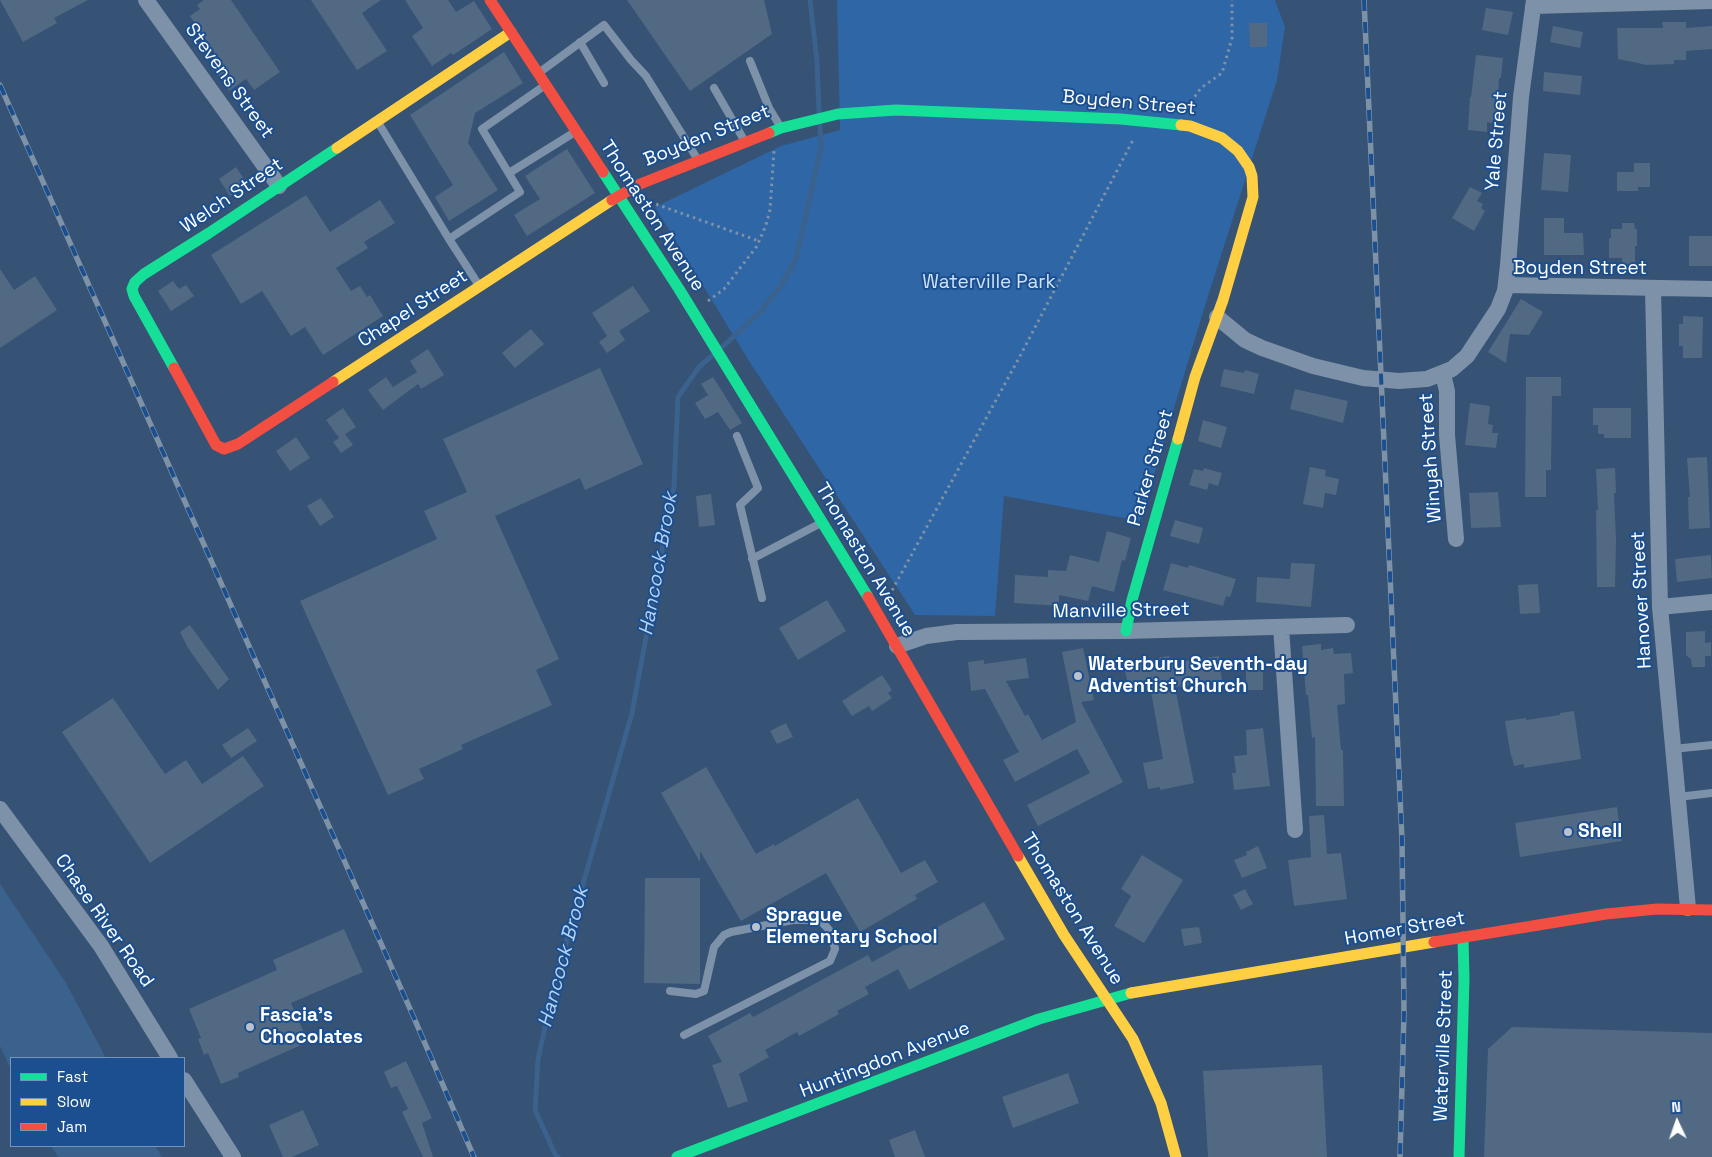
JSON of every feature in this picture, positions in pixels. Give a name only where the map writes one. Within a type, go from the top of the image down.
[{"type":"street","name":"Stevens Street","points":[[146,0],[279,186]]},
{"type":"street","name":"Thomaston Avenue","points":[[490,0],[656,251],[897,646],[1064,935],[1133,1039],[1167,1121],[1176,1157]]},
{"type":"street","points":[[1534,3],[1712,0]]},
{"type":"street","name":"Yale Street","points":[[1506,285],[1522,81],[1534,3]]},
{"type":"street","name":"Welch Street","points":[[224,449],[220,448],[213,441],[134,296],[132,288],[135,282],[144,274],[511,32]]},
{"type":"street","name":"Boyden Street","points":[[619,195],[640,184],[781,128],[838,114],[869,111],[922,110],[1140,120],[1175,124],[1203,130],[1222,138],[1238,151],[1249,167],[1254,191],[1252,204],[1217,317],[1253,344],[1293,360],[1363,378],[1399,381],[1418,380],[1443,374],[1460,363],[1475,347],[1498,310],[1506,285],[1712,289]]},
{"type":"street","name":"Chapel Street","points":[[224,449],[238,444],[619,195]]},
{"type":"street","name":"Hanover Street","points":[[1653,289],[1660,608],[1688,908]]},
{"type":"street","name":"Parker Street","points":[[1126,631],[1132,600],[1195,377],[1217,317]]},
{"type":"street","name":"Winyah Street","points":[[1443,374],[1447,391],[1447,435],[1456,540]]},
{"type":"street","points":[[1660,608],[1712,602]]},
{"type":"street","name":"Manville Street","points":[[897,646],[926,636],[957,632],[1126,631],[1347,625]]},
{"type":"street","points":[[1281,627],[1295,830]]},
{"type":"street","name":"Chase River Road","points":[[0,809],[101,946],[169,1057]]},
{"type":"street","name":"Homer Street","points":[[1106,998],[1150,989],[1606,914],[1657,909],[1688,908],[1712,910]]},
{"type":"street","name":"Waterville Street","points":[[1459,1157],[1464,980],[1463,937]]},
{"type":"street","name":"Huntingdon Avenue","points":[[677,1157],[1039,1019],[1106,998]]},
{"type":"street","points":[[185,1082],[233,1157]]},
{"type":"lane","points":[[538,73],[604,25],[646,76],[699,161]]},
{"type":"lane","points":[[580,42],[604,83]]},
{"type":"lane","points":[[750,61],[769,108],[781,128]]},
{"type":"lane","points":[[449,239],[520,192],[482,130],[546,84]]},
{"type":"lane","points":[[714,88],[745,142]]},
{"type":"lane","points":[[377,121],[479,286]]},
{"type":"lane","points":[[508,174],[576,131]]},
{"type":"lane","points":[[737,436],[758,488],[740,505],[762,598]]},
{"type":"lane","points":[[752,559],[822,522]]},
{"type":"lane","points":[[1673,749],[1712,745]]},
{"type":"lane","points":[[1678,797],[1712,793]]},
{"type":"lane","points":[[670,991],[696,994],[704,991],[714,947],[724,935],[732,932],[793,920],[820,920],[831,932],[835,949],[830,961],[684,1035]]},
{"type":"path","points":[[1175,124],[1201,88],[1222,72],[1232,38],[1232,0]]},
{"type":"path","points":[[884,590],[889,596],[1019,358],[1132,144],[1140,120]]},
{"type":"path","points":[[701,295],[706,303],[724,289],[747,261],[759,241],[770,210],[775,145],[767,150]]},
{"type":"path","points":[[652,198],[649,204],[759,241]]},
{"type":"green space","name":"Waterville Park","points":[[837,0],[1275,0],[1285,27],[1277,80],[1203,312],[1140,521],[1004,496],[995,616],[915,615],[749,361],[655,207],[781,146],[840,130]]},
{"type":"shaded area","points":[[0,884],[66,983],[105,1057],[10,1057],[10,1068],[0,1046]]},
{"type":"shaded area","points":[[52,1147],[156,1147],[162,1157],[58,1157]]},
{"type":"building","points":[[0,0],[88,0],[54,18],[57,23],[23,42]]},
{"type":"building","points":[[204,0],[231,0],[280,72],[254,90],[246,79],[229,91],[211,64],[219,59],[190,16],[200,9],[197,5]]},
{"type":"building","points":[[311,0],[381,0],[362,13],[387,51],[357,70]]},
{"type":"building","points":[[405,0],[448,0],[456,12],[474,1],[492,29],[453,55],[451,53],[432,66],[412,36],[423,28]]},
{"type":"building","points":[[627,0],[764,0],[772,34],[690,91]]},
{"type":"building","points":[[1486,8],[1513,12],[1508,35],[1482,30]]},
{"type":"building","points":[[1662,22],[1686,22],[1686,28],[1712,26],[1712,49],[1686,51],[1686,60],[1674,60],[1674,64],[1647,65],[1618,59],[1617,28],[1663,28]]},
{"type":"building","points":[[1249,23],[1267,23],[1267,47],[1250,47]]},
{"type":"building","points":[[1553,26],[1583,32],[1580,48],[1550,42]]},
{"type":"building","points":[[504,52],[523,83],[475,113],[468,143],[498,190],[449,221],[435,197],[453,185],[410,115]]},
{"type":"building","points":[[1476,55],[1503,58],[1501,78],[1499,78],[1497,120],[1493,120],[1492,123],[1487,122],[1487,132],[1468,130],[1470,97]]},
{"type":"building","points":[[1544,72],[1582,76],[1580,95],[1543,91]]},
{"type":"building","points":[[567,149],[595,193],[527,236],[514,215],[540,199],[525,176]]},
{"type":"building","points":[[1544,153],[1571,155],[1568,192],[1541,190]]},
{"type":"building","points":[[1634,163],[1650,163],[1650,187],[1638,187],[1638,191],[1617,191],[1617,172],[1634,172]]},
{"type":"building","points":[[236,167],[248,185],[230,196],[219,179]]},
{"type":"building","points":[[1470,187],[1482,193],[1477,201],[1483,204],[1481,208],[1485,211],[1474,231],[1452,218]]},
{"type":"building","points":[[306,195],[330,232],[380,200],[395,223],[364,242],[368,248],[336,268],[351,291],[360,286],[367,297],[370,295],[383,316],[323,355],[305,327],[291,336],[262,291],[241,304],[211,255]]},
{"type":"building","points":[[1544,218],[1564,218],[1564,233],[1583,233],[1584,255],[1544,255]]},
{"type":"building","points":[[1622,223],[1634,223],[1635,229],[1637,229],[1635,266],[1622,266],[1622,258],[1609,258],[1611,229],[1622,229]]},
{"type":"building","points":[[1689,236],[1712,236],[1712,266],[1689,266]]},
{"type":"building","points":[[0,269],[14,290],[35,276],[57,310],[0,348]]},
{"type":"building","points":[[173,281],[179,289],[186,285],[194,296],[171,311],[158,291]]},
{"type":"building","points":[[633,286],[650,311],[619,331],[625,340],[607,353],[599,342],[607,336],[592,313]]},
{"type":"building","points":[[1521,299],[1543,312],[1529,335],[1510,334],[1506,363],[1488,352]]},
{"type":"building","points":[[1683,316],[1703,317],[1702,358],[1683,358],[1683,346],[1679,346],[1679,324],[1683,324]]},
{"type":"building","points":[[531,329],[544,344],[515,368],[502,353]]},
{"type":"building","points":[[428,349],[444,375],[421,389],[418,384],[383,410],[368,390],[386,377],[393,387],[417,372],[410,361]]},
{"type":"building","points":[[600,368],[643,464],[585,490],[580,478],[495,516],[559,659],[536,670],[552,705],[461,745],[463,749],[419,769],[424,779],[388,795],[300,601],[437,539],[424,511],[467,492],[443,439]]},
{"type":"building","points":[[1224,369],[1244,373],[1245,370],[1259,374],[1254,394],[1220,386]]},
{"type":"building","points":[[713,377],[742,423],[730,430],[718,412],[705,419],[695,403],[708,395],[701,384]]},
{"type":"building","points":[[1526,377],[1561,377],[1561,396],[1552,396],[1551,470],[1546,470],[1546,497],[1525,497]]},
{"type":"building","points":[[1295,389],[1348,401],[1343,423],[1290,409]]},
{"type":"building","points":[[1470,403],[1490,406],[1488,424],[1493,425],[1492,433],[1498,433],[1496,448],[1465,445]]},
{"type":"building","points":[[343,408],[356,427],[339,438],[326,420]]},
{"type":"building","points":[[1593,408],[1631,408],[1631,438],[1604,438],[1604,434],[1598,434],[1598,425],[1593,425]]},
{"type":"building","points":[[1203,420],[1227,427],[1221,448],[1198,441]]},
{"type":"building","points":[[345,434],[353,445],[341,453],[333,442]]},
{"type":"building","points":[[296,437],[310,458],[290,471],[276,451]]},
{"type":"building","points":[[1707,457],[1710,528],[1689,529],[1688,497],[1690,497],[1687,458]]},
{"type":"building","points":[[1310,467],[1326,470],[1325,476],[1339,479],[1336,495],[1325,493],[1323,508],[1303,504]]},
{"type":"building","points":[[1204,468],[1222,473],[1218,486],[1209,483],[1207,490],[1189,485],[1194,469],[1203,471]]},
{"type":"building","points":[[1615,468],[1615,587],[1597,587],[1596,510],[1598,510],[1596,469]]},
{"type":"building","points":[[1498,492],[1501,527],[1471,528],[1469,493]]},
{"type":"building","points":[[711,494],[715,525],[699,527],[696,496]]},
{"type":"building","points":[[321,498],[334,517],[320,526],[307,506]]},
{"type":"building","points":[[1175,520],[1203,528],[1199,544],[1170,536]]},
{"type":"building","points":[[1107,531],[1131,538],[1125,561],[1122,560],[1114,592],[1092,586],[1088,601],[1059,595],[1059,606],[1014,603],[1015,575],[1048,577],[1048,570],[1066,571],[1070,555],[1099,562]]},
{"type":"building","points":[[1711,555],[1712,578],[1677,582],[1675,559]]},
{"type":"building","points":[[1171,563],[1188,568],[1189,565],[1236,579],[1230,597],[1226,596],[1223,606],[1163,590]]},
{"type":"building","points":[[1291,563],[1315,564],[1311,607],[1256,602],[1257,577],[1290,579]]},
{"type":"building","points":[[1538,584],[1540,613],[1520,614],[1518,585]]},
{"type":"building","points":[[827,600],[846,631],[798,660],[779,628]]},
{"type":"building","points":[[190,625],[229,679],[218,690],[188,648],[180,632]]},
{"type":"building","points":[[1705,631],[1705,643],[1711,642],[1711,656],[1705,656],[1705,667],[1692,667],[1691,659],[1686,655],[1686,632]]},
{"type":"building","points":[[1321,644],[1321,650],[1333,648],[1334,654],[1351,653],[1353,673],[1344,674],[1345,704],[1337,705],[1341,750],[1343,750],[1344,806],[1316,806],[1315,737],[1312,738],[1302,646]]},
{"type":"building","points":[[1083,648],[1094,700],[1081,702],[1123,782],[1038,826],[1027,805],[1090,773],[1077,749],[1015,782],[1003,760],[1019,752],[985,689],[971,691],[968,662],[984,660],[984,664],[1026,658],[1029,678],[1006,681],[1025,716],[1028,714],[1042,740],[1076,722],[1062,652]]},
{"type":"building","points":[[1169,656],[1171,663],[1219,656],[1222,681],[1175,687],[1194,783],[1160,790],[1160,787],[1148,789],[1143,763],[1163,759],[1150,686],[1129,691],[1124,664]]},
{"type":"building","points":[[1246,660],[1263,660],[1263,690],[1246,690]]},
{"type":"building","points":[[882,675],[892,690],[888,693],[892,698],[872,711],[869,706],[852,716],[842,701]]},
{"type":"building","points":[[113,698],[165,774],[186,760],[202,784],[243,756],[264,786],[150,863],[62,732]]},
{"type":"building","points":[[1574,711],[1581,759],[1524,768],[1524,764],[1514,766],[1505,721],[1526,718],[1526,720]]},
{"type":"building","points":[[786,723],[793,737],[777,744],[770,731]]},
{"type":"building","points":[[248,728],[257,741],[231,758],[222,745]]},
{"type":"building","points":[[1263,728],[1270,786],[1234,790],[1232,773],[1236,773],[1234,756],[1247,755],[1246,730]]},
{"type":"building","points":[[706,767],[756,854],[774,844],[775,846],[858,798],[901,873],[925,860],[938,882],[915,895],[917,899],[860,932],[826,873],[741,921],[700,851],[700,862],[661,793]]},
{"type":"building","name":"Shell","points":[[1617,807],[1622,841],[1520,857],[1515,823]]},
{"type":"building","points":[[1324,815],[1327,854],[1341,853],[1347,899],[1294,906],[1288,860],[1311,857],[1309,816]]},
{"type":"building","points":[[1258,846],[1267,868],[1242,878],[1234,860],[1247,855],[1246,852]]},
{"type":"building","points":[[1142,855],[1183,880],[1144,943],[1114,926],[1131,896],[1121,889]]},
{"type":"building","points":[[645,878],[700,878],[700,984],[644,983]]},
{"type":"building","points":[[1245,889],[1253,904],[1241,910],[1233,895]]},
{"type":"building","points":[[984,902],[1005,939],[909,990],[898,969],[865,987],[869,994],[837,1011],[839,1014],[799,1036],[797,1032],[765,1050],[769,1057],[739,1074],[748,1101],[728,1108],[712,1065],[722,1062],[708,1036],[750,1013],[753,1017],[868,955],[872,962]]},
{"type":"building","points":[[1199,927],[1202,943],[1184,946],[1181,929]]},
{"type":"building","points":[[344,929],[363,972],[291,1003],[308,1042],[238,1073],[239,1077],[221,1084],[208,1053],[204,1055],[198,1039],[201,1038],[189,1009],[277,970],[273,960]]},
{"type":"building","points":[[1512,1027],[1712,1033],[1712,1157],[1484,1157],[1488,1049]]},
{"type":"building","points":[[406,1061],[432,1118],[422,1123],[433,1157],[423,1157],[402,1112],[408,1109],[397,1086],[391,1088],[384,1072]]},
{"type":"building","points":[[1322,1065],[1327,1157],[1208,1157],[1203,1071]]},
{"type":"building","points":[[1068,1073],[1079,1103],[1013,1128],[1002,1097]]},
{"type":"building","points":[[303,1110],[319,1145],[292,1157],[283,1157],[269,1125]]},
{"type":"building","points":[[915,1130],[925,1157],[895,1157],[889,1140]]},
{"type":"waterway","name":"Hancock Brook","points":[[810,0],[817,61],[819,112]]},
{"type":"waterway","name":"Hancock Brook","points":[[721,348],[760,312],[780,287],[796,259],[821,149],[820,125]]},
{"type":"waterway","name":"Hancock Brook","points":[[558,1157],[535,1110],[538,1059],[556,978],[632,713],[674,486],[678,397],[699,367],[713,355]]},
{"type":"railway","points":[[1364,0],[1402,840],[1404,1013],[1400,1157]]},
{"type":"railway","points":[[0,85],[474,1157]]},
{"type":"traffic: fast","points":[[769,133],[781,128],[838,114],[896,110],[1121,119],[1181,125]]},
{"type":"traffic: fast","points":[[174,368],[134,296],[132,289],[135,282],[144,274],[337,148]]},
{"type":"traffic: fast","points":[[603,172],[679,289],[868,597]]},
{"type":"traffic: fast","points":[[1126,631],[1132,600],[1178,439]]},
{"type":"traffic: fast","points":[[1459,1157],[1464,979],[1463,937]]},
{"type":"traffic: fast","points":[[677,1157],[1039,1019],[1131,993]]},
{"type":"traffic: slow","points":[[337,148],[511,32]]},
{"type":"traffic: slow","points":[[1178,439],[1195,377],[1223,300],[1253,197],[1252,176],[1249,167],[1238,151],[1222,138],[1190,126],[1181,125]]},
{"type":"traffic: slow","points":[[333,382],[612,200]]},
{"type":"traffic: slow","points":[[1018,856],[1064,935],[1133,1039],[1161,1103],[1176,1157]]},
{"type":"traffic: slow","points":[[1131,993],[1434,942]]},
{"type":"traffic: jam","points":[[490,0],[603,172]]},
{"type":"traffic: jam","points":[[612,200],[640,184],[769,133]]},
{"type":"traffic: jam","points":[[174,368],[216,445],[224,449],[238,444],[333,382]]},
{"type":"traffic: jam","points":[[868,597],[1018,856]]},
{"type":"traffic: jam","points":[[1434,942],[1606,914],[1657,909],[1712,910]]},
{"type":"place","name":"Waterbury Seventh-day Adventist Church","points":[[1078,676]]},
{"type":"place","name":"Shell","points":[[1568,832]]},
{"type":"place","name":"Sprague Elementary School","points":[[756,927]]},
{"type":"place","name":"Fascia's Chocolates","points":[[250,1027]]}]
